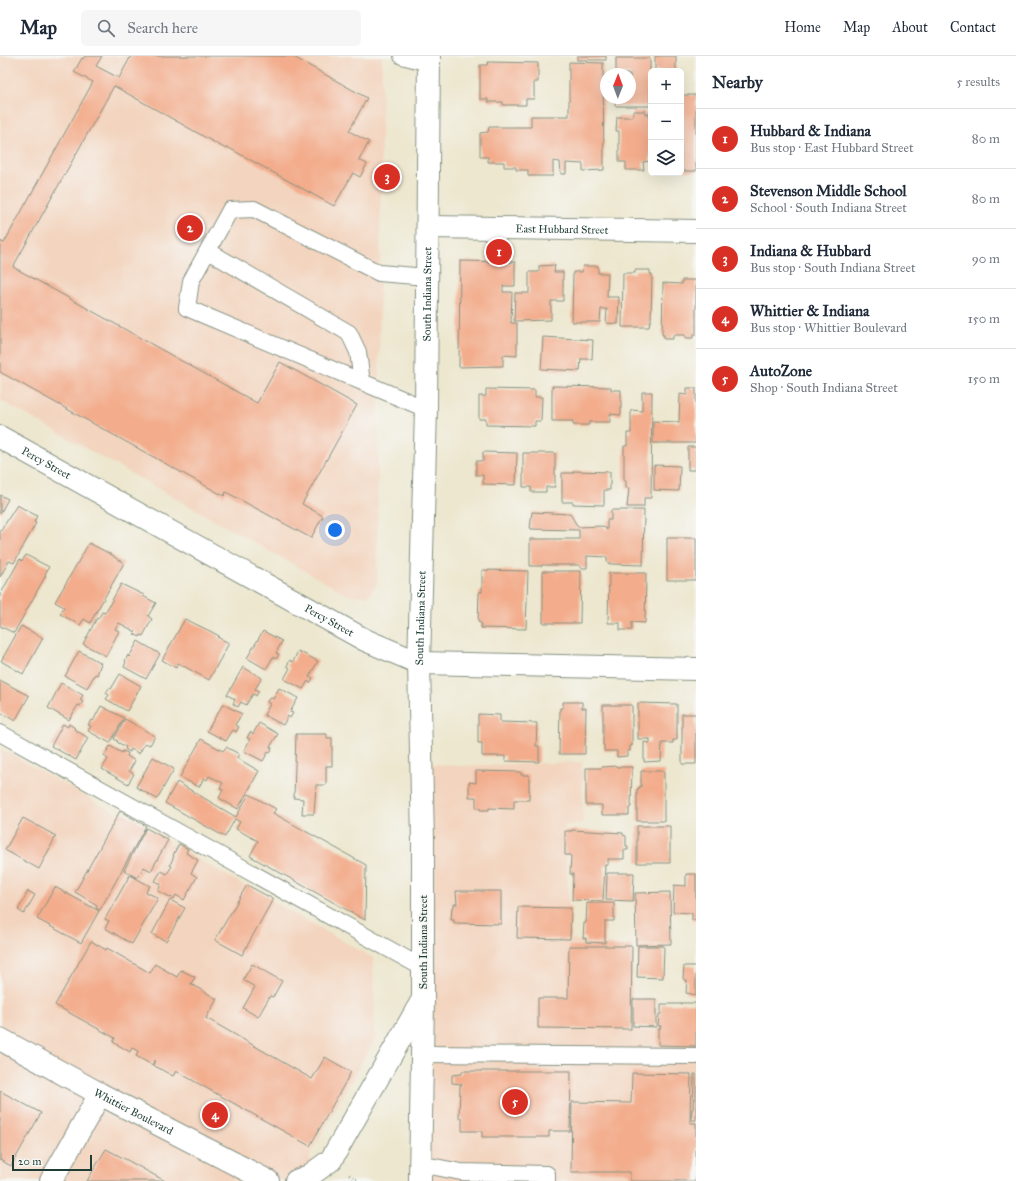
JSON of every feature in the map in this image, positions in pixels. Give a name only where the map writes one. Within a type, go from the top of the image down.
[{"type":"main road","name":"South Indiana Street","points":[[420,1173],[423,999],[423,840],[419,663],[426,409],[429,60]]},
{"type":"main road","name":"East Hubbard Street","points":[[428,227],[696,231]]},
{"type":"main road","name":"Percy Street","points":[[0,437],[365,640],[419,663],[696,669]]},
{"type":"main road","points":[[296,1181],[309,1176],[331,1160],[423,999]]},
{"type":"main road","name":"Whittier Boulevard","points":[[0,1039],[100,1094],[268,1181]]},
{"type":"main road","points":[[51,1181],[100,1094]]},
{"type":"lane","points":[[402,56],[429,60]]},
{"type":"lane","points":[[426,409],[187,308],[191,281],[230,210],[254,209],[379,273],[427,277]]},
{"type":"lane","points":[[208,251],[349,333],[358,352],[362,382]]},
{"type":"lane","points":[[0,733],[423,968]]},
{"type":"lane","points":[[422,1054],[696,1056]]},
{"type":"lane","points":[[420,1173],[462,1172],[547,1174],[547,1181]]},
{"type":"shaded area","points":[[0,56],[382,56],[377,582],[369,596],[348,595],[0,400]]},
{"type":"shaded area","points":[[0,748],[373,958],[375,1039],[309,1157],[321,1181],[0,1181]]},
{"type":"shaded area","points":[[582,762],[583,823],[565,826],[570,939],[626,946],[631,1029],[696,1033],[696,1181],[419,1181],[421,763],[459,766]]},
{"type":"building","points":[[85,56],[102,56],[96,66],[119,78],[131,56],[292,56],[367,98],[349,131],[369,142],[359,160],[367,164],[360,177],[353,173],[334,206],[227,147],[226,149],[114,86],[13,267],[257,403],[280,362],[357,405],[302,504],[323,516],[311,538],[226,492],[224,496],[0,372],[0,241],[4,243],[93,82],[74,72],[82,58],[83,59]]},
{"type":"building","points":[[577,56],[606,56],[606,60],[577,60]]},
{"type":"building","points":[[655,56],[676,56],[676,68],[655,68]]},
{"type":"building","points":[[616,58],[650,58],[650,68],[648,68],[648,106],[615,106],[615,104],[636,104],[636,68],[616,68]]},
{"type":"building","points":[[488,62],[538,63],[538,82],[534,82],[534,99],[526,99],[526,105],[503,105],[503,102],[488,102],[488,99],[480,99],[480,65],[487,65]]},
{"type":"building","points":[[569,62],[603,63],[603,68],[600,68],[600,104],[603,104],[604,170],[583,171],[583,164],[566,163],[566,174],[561,174],[560,162],[553,161],[553,176],[528,176],[528,170],[516,170],[516,167],[504,167],[504,162],[488,162],[488,157],[480,157],[480,133],[488,132],[489,127],[531,127],[531,116],[569,116]]},
{"type":"building","points":[[684,95],[696,95],[696,171],[684,171]]},
{"type":"building","points":[[633,111],[645,111],[645,114],[648,114],[648,161],[643,162],[644,170],[626,170],[626,162],[619,162],[619,131],[616,131],[617,117],[633,117]]},
{"type":"building","points":[[460,261],[515,262],[515,286],[503,286],[503,292],[512,292],[511,323],[517,323],[517,356],[503,355],[503,366],[459,367]]},
{"type":"building","points":[[555,265],[554,272],[563,272],[563,301],[551,301],[551,320],[514,321],[515,293],[529,293],[529,272],[539,272],[539,266]]},
{"type":"building","points":[[583,266],[598,266],[598,273],[608,273],[607,297],[619,297],[618,324],[606,323],[607,309],[601,309],[600,322],[572,322],[573,272],[582,272]]},
{"type":"building","points":[[635,270],[650,270],[650,274],[652,274],[651,321],[649,327],[622,327],[623,273],[635,273]]},
{"type":"building","points":[[682,280],[696,280],[696,335],[693,335],[693,338],[685,338],[685,335],[673,335],[673,339],[664,339],[664,335],[662,335],[663,283],[682,284]]},
{"type":"building","points":[[543,337],[593,340],[592,359],[581,359],[580,371],[541,369]]},
{"type":"building","points":[[552,386],[611,387],[611,390],[621,390],[621,415],[610,414],[610,422],[589,422],[589,425],[573,425],[573,421],[552,421]]},
{"type":"building","points":[[687,388],[696,388],[696,443],[653,443],[653,421],[679,422],[680,394],[687,395]]},
{"type":"building","points":[[486,389],[535,390],[535,397],[542,397],[541,421],[535,421],[535,426],[486,425],[486,419],[479,419],[479,396],[486,396]]},
{"type":"building","points":[[642,392],[652,392],[651,498],[644,498],[644,507],[627,507],[629,488],[626,488],[626,481],[624,481],[624,446],[627,446],[627,433],[631,433],[631,410],[642,411]]},
{"type":"building","points":[[688,447],[696,447],[696,470],[688,470]]},
{"type":"building","points":[[483,452],[517,453],[516,485],[483,484],[483,475],[476,475],[476,461],[483,461]]},
{"type":"building","points":[[523,453],[555,453],[555,487],[546,487],[546,492],[531,492],[531,487],[523,487]]},
{"type":"building","points":[[654,465],[680,466],[679,491],[654,490]]},
{"type":"building","points":[[573,471],[610,472],[610,490],[604,490],[604,505],[573,504],[573,502],[562,502],[562,473],[573,473]]},
{"type":"building","points":[[0,495],[8,499],[0,514]]},
{"type":"building","points":[[17,505],[37,516],[34,522],[36,523],[14,563],[9,561],[0,577],[0,532]]},
{"type":"building","points":[[611,510],[644,510],[643,565],[611,564],[607,563],[607,557],[587,556],[587,568],[580,568],[580,565],[530,566],[530,539],[579,539],[579,530],[530,529],[532,512],[570,514],[578,527],[603,526],[607,530],[607,520],[611,520]]},
{"type":"building","points":[[667,538],[696,538],[696,580],[667,580]]},
{"type":"building","points":[[89,543],[124,563],[90,623],[84,619],[80,625],[60,614],[64,607],[55,602]]},
{"type":"building","points":[[26,555],[49,567],[14,633],[0,626],[0,595],[20,559],[22,561]]},
{"type":"building","points":[[482,570],[528,571],[526,629],[481,628],[481,623],[478,622],[479,592],[482,592]]},
{"type":"building","points":[[543,571],[581,571],[580,623],[543,623]]},
{"type":"building","points":[[609,573],[646,573],[645,623],[632,622],[632,630],[620,630],[620,623],[608,623]]},
{"type":"building","points":[[121,584],[144,595],[143,596],[156,603],[148,616],[152,619],[143,636],[141,635],[140,637],[134,634],[136,632],[119,623],[115,629],[119,631],[106,656],[83,644],[97,618],[98,619],[102,612],[105,613]]},
{"type":"building","points":[[185,619],[212,632],[219,636],[217,637],[229,643],[209,680],[178,663],[176,668],[162,660]]},
{"type":"building","points":[[21,626],[43,638],[23,674],[1,661]]},
{"type":"building","points":[[263,631],[282,641],[276,653],[279,654],[276,659],[273,657],[266,669],[247,658]]},
{"type":"building","points":[[138,641],[160,654],[146,679],[124,667],[128,655],[129,657]]},
{"type":"building","points":[[79,651],[101,663],[97,675],[95,674],[87,688],[65,676]]},
{"type":"building","points":[[298,651],[318,661],[309,677],[313,678],[310,683],[308,681],[303,689],[284,679],[290,668],[287,666],[290,660],[293,662]]},
{"type":"building","points":[[243,667],[262,678],[255,689],[259,691],[256,696],[253,694],[246,705],[241,702],[238,707],[233,704],[235,699],[227,695]]},
{"type":"building","points":[[120,674],[141,686],[127,711],[106,699],[109,695],[106,693],[109,688],[111,689]]},
{"type":"building","points":[[0,680],[29,696],[15,721],[0,712]]},
{"type":"building","points":[[61,683],[83,695],[80,700],[83,702],[80,706],[78,705],[69,720],[48,708]]},
{"type":"building","points":[[279,688],[298,698],[290,712],[293,713],[290,718],[288,716],[283,725],[264,715],[270,704],[267,702],[270,697],[273,699]]},
{"type":"building","points":[[563,702],[582,702],[582,708],[586,708],[585,754],[559,754],[560,708],[563,708]]},
{"type":"building","points":[[638,703],[677,704],[677,740],[673,740],[673,743],[662,743],[661,761],[644,762],[644,742],[650,743],[650,739],[638,739]]},
{"type":"building","points":[[223,704],[242,714],[235,725],[239,727],[236,732],[233,730],[226,741],[207,731]]},
{"type":"building","points":[[603,705],[632,705],[632,746],[630,746],[630,751],[627,751],[627,756],[617,757],[617,751],[604,751]]},
{"type":"building","points":[[101,706],[124,718],[110,743],[88,731],[91,726],[88,725],[91,720],[93,721]]},
{"type":"building","points":[[478,714],[500,715],[500,722],[537,723],[536,746],[539,746],[539,762],[505,761],[505,756],[482,756],[482,743],[478,743]]},
{"type":"building","points":[[682,714],[696,714],[696,764],[682,764]]},
{"type":"building","points":[[125,719],[155,736],[150,745],[145,743],[139,754],[131,749],[130,752],[125,749],[126,747],[114,739]]},
{"type":"building","points":[[259,723],[278,734],[270,747],[272,748],[270,753],[268,752],[263,761],[244,751],[250,739],[247,738],[250,732],[253,734]]},
{"type":"building","points":[[63,724],[68,727],[69,724],[88,738],[76,760],[51,746]]},
{"type":"building","points":[[296,734],[327,734],[327,738],[332,738],[332,766],[326,766],[326,785],[316,785],[314,814],[302,814],[303,799],[294,798]]},
{"type":"building","points":[[201,739],[223,751],[226,747],[239,754],[237,758],[259,771],[238,809],[219,798],[223,790],[220,788],[223,783],[209,776],[207,780],[204,778],[199,787],[180,777]]},
{"type":"building","points":[[110,746],[122,753],[123,751],[128,753],[127,756],[135,761],[129,771],[134,774],[128,784],[102,769],[108,759],[104,756]]},
{"type":"building","points":[[153,757],[174,769],[157,799],[136,787]]},
{"type":"building","points":[[617,766],[632,767],[631,807],[629,808],[629,815],[602,815],[602,805],[586,805],[586,768]]},
{"type":"building","points":[[476,771],[521,772],[521,775],[529,775],[529,800],[514,800],[514,809],[489,808],[489,810],[480,810],[480,808],[476,808],[476,797],[469,797],[469,782],[476,783]]},
{"type":"building","points":[[641,771],[664,771],[664,821],[637,821],[637,789],[641,787]]},
{"type":"building","points":[[177,782],[236,817],[249,794],[276,809],[273,813],[366,865],[365,920],[250,856],[258,841],[236,829],[240,822],[235,819],[225,837],[165,803]]},
{"type":"building","points":[[120,811],[146,826],[100,910],[96,908],[97,905],[75,892]]},
{"type":"building","points":[[23,818],[56,836],[39,869],[5,850]]},
{"type":"building","points":[[637,826],[670,826],[670,863],[637,863]]},
{"type":"building","points":[[146,828],[168,840],[151,871],[144,867],[137,878],[124,870]]},
{"type":"building","points":[[572,830],[623,833],[623,835],[626,836],[626,846],[628,846],[628,850],[624,850],[624,859],[608,859],[608,865],[605,865],[603,901],[572,900],[573,874],[570,874],[571,855],[565,855],[565,831]]},
{"type":"building","points":[[179,844],[188,849],[186,853],[198,860],[191,873],[197,877],[184,900],[176,895],[174,899],[158,891],[161,884],[155,881],[161,871],[167,874],[172,866],[170,865],[174,856],[173,855]]},
{"type":"building","points":[[607,873],[634,873],[633,901],[606,900]]},
{"type":"building","points":[[686,874],[696,874],[696,920],[692,920],[692,913],[673,912],[674,885],[686,886]]},
{"type":"building","points":[[130,875],[150,886],[146,892],[158,898],[132,944],[105,928],[109,921],[105,919]]},
{"type":"building","points":[[247,885],[273,899],[242,955],[215,940]]},
{"type":"building","points":[[55,887],[99,911],[81,943],[37,919]]},
{"type":"building","points":[[28,891],[35,895],[24,914],[18,910]]},
{"type":"building","points":[[456,891],[501,891],[501,924],[454,923],[454,920],[451,920],[452,907],[454,907],[454,904],[457,904]]},
{"type":"building","points":[[670,892],[671,944],[636,945],[635,893]]},
{"type":"building","points":[[170,900],[185,908],[166,941],[152,934]]},
{"type":"building","points":[[587,903],[614,903],[614,921],[605,921],[605,943],[586,942],[586,938],[583,938],[584,923],[586,923]]},
{"type":"building","points":[[518,907],[571,908],[570,939],[517,938]]},
{"type":"building","points":[[91,941],[106,950],[107,948],[150,973],[155,964],[177,977],[181,970],[195,977],[191,984],[217,999],[206,1018],[312,1079],[325,1057],[351,1072],[310,1146],[176,1071],[173,1076],[153,1065],[155,1060],[152,1065],[136,1056],[138,1051],[132,1048],[130,1052],[113,1042],[115,1038],[55,1005]]},
{"type":"building","points":[[569,946],[632,946],[631,1029],[538,1028],[538,998],[568,998]]},
{"type":"building","points":[[638,946],[664,946],[663,978],[637,977]]},
{"type":"building","points":[[252,964],[282,981],[273,997],[270,996],[258,1017],[243,1008],[255,987],[243,980]]},
{"type":"building","points":[[684,966],[696,966],[696,995],[686,993],[687,980],[684,980],[683,978]]},
{"type":"building","points":[[633,999],[656,999],[656,1027],[633,1026]]},
{"type":"building","points":[[696,1003],[696,1046],[658,1045],[658,1029],[660,1029],[661,1026],[658,1026],[659,1014],[661,1014],[661,1004]]},
{"type":"building","points":[[462,1071],[571,1071],[570,1131],[549,1131],[549,1137],[482,1137],[482,1131],[462,1131],[462,1118],[459,1118],[460,1085],[462,1084],[452,1083],[452,1075],[462,1074]]},
{"type":"building","points":[[632,1073],[691,1074],[690,1123],[696,1123],[696,1181],[630,1181],[630,1172],[571,1172],[572,1102],[631,1103]]},
{"type":"building","points":[[694,1074],[696,1074],[696,1120],[691,1120],[693,1109]]},
{"type":"building","points":[[0,1091],[41,1113],[11,1166],[0,1160]]},
{"type":"building","points":[[106,1149],[127,1160],[165,1181],[87,1181]]},
{"type":"place","name":"Indiana & Hubbard","points":[[387,177]]},
{"type":"place","name":"Stevenson Middle School","points":[[190,228]]},
{"type":"place","name":"Hubbard & Indiana","points":[[499,252]]},
{"type":"place","name":"AutoZone","points":[[515,1102]]},
{"type":"place","name":"Whittier & Indiana","points":[[215,1115]]}]
